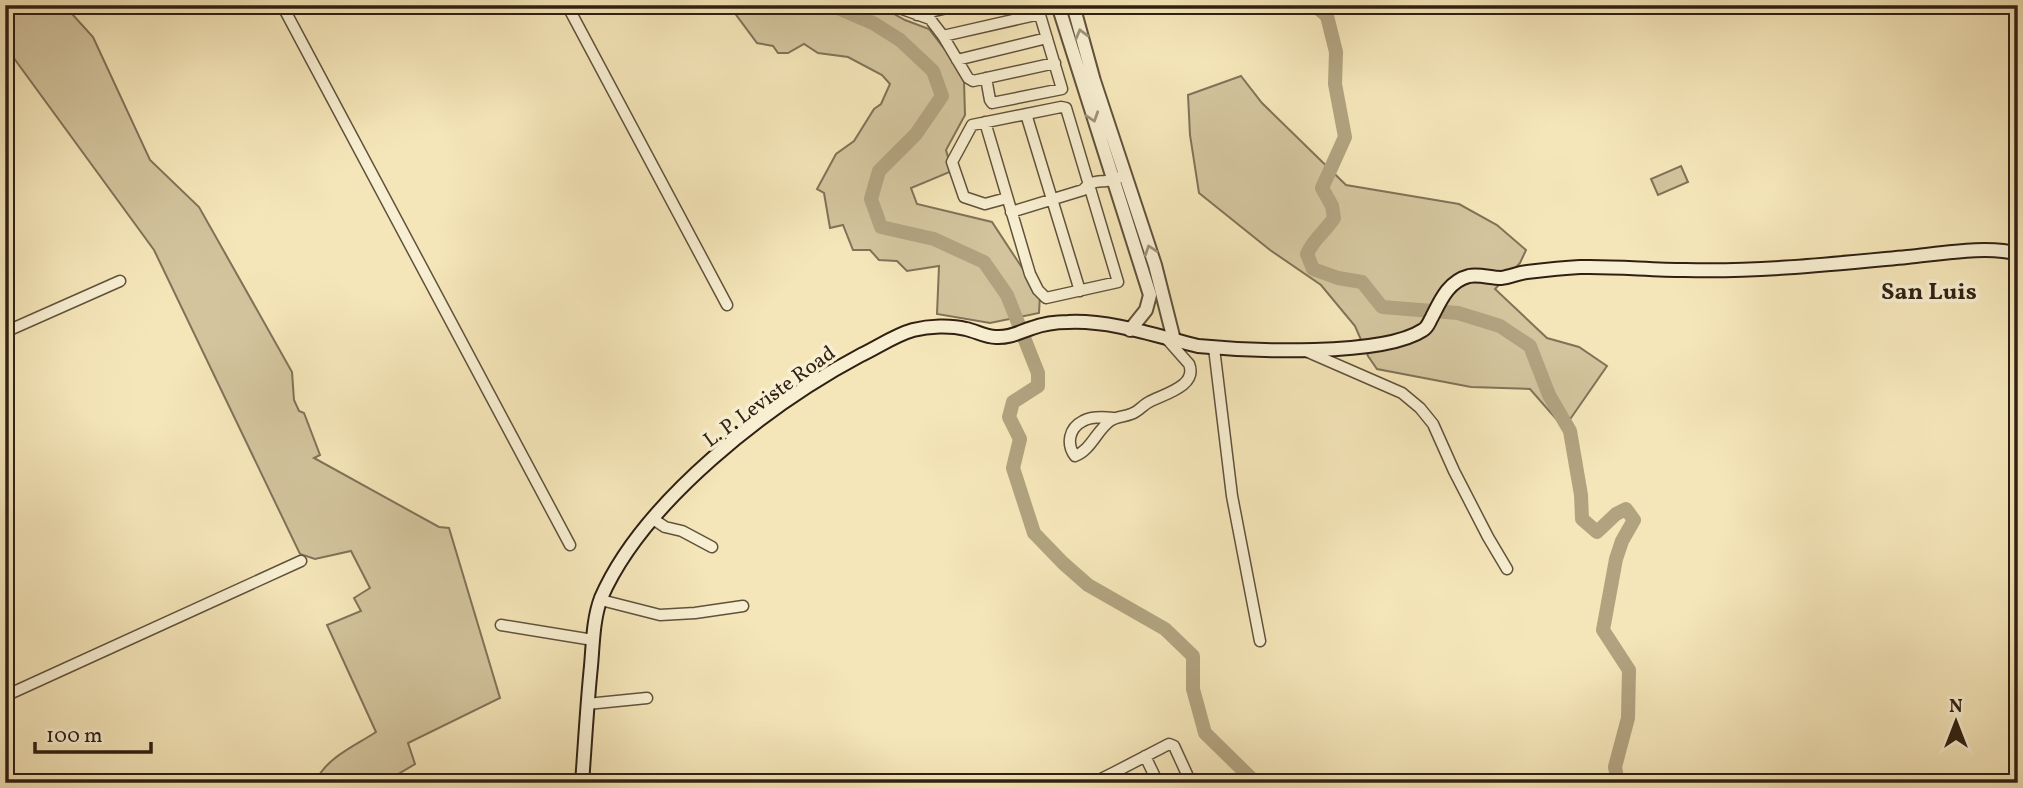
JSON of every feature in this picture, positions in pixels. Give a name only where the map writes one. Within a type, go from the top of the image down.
[{"type":"main road","points":[[1058,5],[1110,181],[1157,294]]},
{"type":"main road","points":[[1073,5],[1094,81],[1125,175],[1170,339]]},
{"type":"main road","name":"L. P. Leviste Road","points":[[582,783],[596,616],[601,600],[631,545],[653,519],[727,445],[745,431],[826,375],[912,330],[965,328],[990,337],[1009,337],[1033,327],[1091,322],[1214,348],[1277,351],[1355,347],[1405,339],[1427,327],[1440,301],[1454,282],[1472,275],[1501,278],[1525,272],[1622,266],[1684,271],[1772,270],[1952,253],[2005,250],[2018,254]]},
{"type":"main road","points":[[1130,330],[1157,294]]},
{"type":"street","points":[[282,5],[570,545]]},
{"type":"street","points":[[567,5],[727,305]]},
{"type":"street","points":[[891,5],[930,19],[970,80],[1055,63]]},
{"type":"street","points":[[916,15],[960,5]]},
{"type":"street","points":[[943,36],[1039,10],[1062,86],[1059,91],[992,103],[986,78]]},
{"type":"street","points":[[957,60],[1048,38]]},
{"type":"street","points":[[985,122],[1030,274],[1038,290],[1046,298],[1115,284],[1118,280],[1088,189],[1066,108],[1061,107],[985,122],[972,125],[952,162],[964,197],[985,204],[1007,198]]},
{"type":"street","points":[[1026,114],[1080,291]]},
{"type":"street","points":[[1011,212],[1088,189],[1098,180],[1110,181],[1125,175]]},
{"type":"street","points":[[5,332],[120,281]]},
{"type":"street","points":[[1113,418],[1083,453],[1075,456],[1073,454],[1069,442],[1072,432],[1083,421],[1134,413],[1190,378],[1189,364],[1170,339]]},
{"type":"street","points":[[1214,348],[1231,496],[1260,640]]},
{"type":"street","points":[[1304,350],[1402,393],[1420,408],[1433,424],[1454,471],[1507,569]]},
{"type":"street","points":[[653,519],[712,547]]},
{"type":"street","points":[[5,696],[301,561]]},
{"type":"street","points":[[601,600],[660,615],[743,606]]},
{"type":"street","points":[[501,625],[593,640]]},
{"type":"street","points":[[587,704],[647,698]]},
{"type":"street","points":[[1099,780],[1172,744],[1191,783]]},
{"type":"street","points":[[1145,756],[1158,783]]},
{"type":"street","points":[[1115,772],[1120,783]]},
{"type":"shaded area","points":[[11,5],[64,5],[93,37],[150,160],[199,207],[292,372],[294,400],[299,411],[304,413],[320,455],[314,458],[439,527],[449,528],[500,698],[408,743],[415,764],[383,783],[315,783],[333,760],[376,732],[327,625],[361,611],[354,598],[370,588],[351,551],[315,559],[300,554],[154,250],[5,46],[5,8]]},
{"type":"shaded area","points":[[741,5],[878,5],[929,29],[964,81],[965,115],[946,150],[952,171],[911,188],[917,204],[992,222],[1040,295],[1039,313],[990,323],[937,314],[939,266],[907,271],[897,261],[879,260],[870,250],[853,250],[843,225],[830,228],[824,193],[817,189],[836,154],[854,141],[874,109],[881,104],[890,84],[882,75],[848,57],[818,53],[804,44],[788,53],[778,53],[773,46],[757,43],[734,12]]},
{"type":"shaded area","points":[[1241,76],[1262,103],[1346,185],[1459,204],[1497,225],[1526,250],[1520,263],[1495,289],[1547,338],[1579,347],[1607,366],[1564,428],[1530,389],[1471,387],[1377,369],[1355,326],[1321,285],[1270,250],[1199,193],[1190,135],[1188,95]]},
{"type":"shaded area","points":[[1681,166],[1688,182],[1658,195],[1651,179]]},
{"type":"waterway","points":[[831,5],[873,23],[900,40],[933,71],[942,96],[916,134],[879,171],[871,199],[881,227],[934,239],[984,262],[1007,295],[1038,373],[1038,386],[1013,402],[1009,417],[1020,439],[1013,468],[1034,533],[1088,585],[1165,629],[1193,656],[1193,689],[1205,733],[1256,783]]},
{"type":"waterway","points":[[1314,5],[1327,16],[1336,52],[1335,84],[1345,137],[1322,188],[1332,206],[1334,218],[1307,254],[1313,269],[1338,278],[1362,282],[1382,307],[1458,313],[1500,326],[1530,346],[1549,395],[1570,431],[1581,495],[1582,519],[1597,532],[1616,514],[1626,509],[1634,520],[1616,559],[1603,630],[1629,670],[1628,718],[1615,767],[1618,783]]},
{"type":"district","name":"San Luis","points":[[1929,291]]}]
